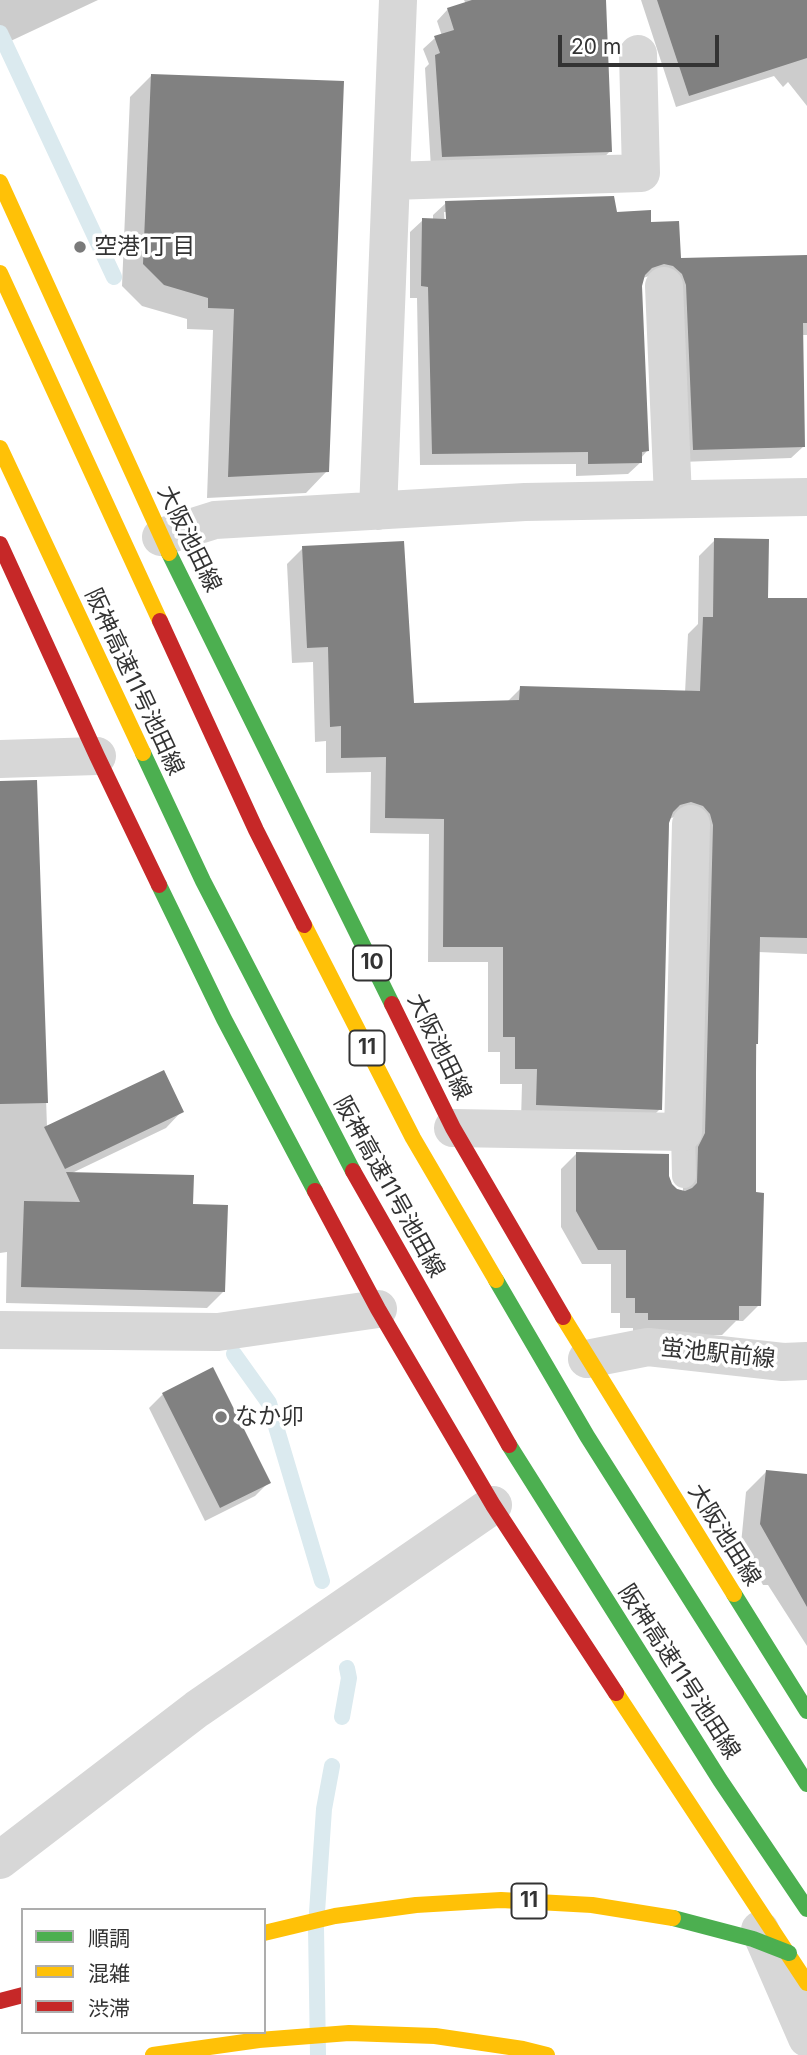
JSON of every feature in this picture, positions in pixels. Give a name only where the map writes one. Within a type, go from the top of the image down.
[{"type":"main road","name":"大阪池田線","points":[[0,182],[161,537],[453,1128],[587,1359],[807,1711]]},
{"type":"main road","name":"11","points":[[0,273],[256,830],[413,1138],[587,1436],[807,1784]]},
{"type":"main road","name":"阪神高速11号池田線","points":[[0,448],[203,881],[348,1163],[529,1480],[720,1780],[807,1909]]},
{"type":"main road","points":[[0,544],[97,756],[224,1019],[378,1309],[493,1505],[807,1983]]},
{"type":"main road","name":"11","points":[[266,1933],[335,1916],[416,1905],[502,1900],[592,1905],[683,1920],[753,1939],[807,1960]]},
{"type":"main road","points":[[0,2001],[21,1996]]},
{"type":"main road","points":[[153,2055],[259,2040],[349,2033],[435,2036],[547,2055]]},
{"type":"street","points":[[378,511],[398,0]]},
{"type":"street","points":[[391,181],[641,173],[638,54]]},
{"type":"street","points":[[664,286],[673,498]]},
{"type":"street","points":[[161,537],[215,520],[525,502],[807,497]]},
{"type":"street","points":[[0,759],[97,756]]},
{"type":"street","points":[[453,1128],[683,1132],[691,824]]},
{"type":"street","points":[[0,1330],[218,1332],[378,1309]]},
{"type":"street","name":"蛍池駅前線","points":[[587,1359],[648,1346],[783,1362],[807,1361]]},
{"type":"street","points":[[0,1860],[197,1709],[493,1505]]},
{"type":"street","points":[[739,1881],[807,2038]]},
{"type":"lane","points":[[683,1132],[684,1176]]},
{"type":"building","points":[[472,0],[606,0],[612,152],[442,157],[435,55],[440,53],[434,36],[454,30],[447,8]]},
{"type":"building","points":[[657,0],[807,0],[807,58],[689,96]]},
{"type":"building","points":[[151,74],[344,81],[329,472],[228,477],[234,309],[208,308],[208,298],[164,285],[143,264]]},
{"type":"building","points":[[614,196],[617,212],[651,210],[651,222],[679,221],[681,258],[807,255],[807,323],[803,323],[805,447],[693,450],[686,285],[682,274],[673,266],[664,264],[652,268],[645,275],[642,286],[649,451],[642,452],[642,463],[588,464],[588,452],[432,454],[428,287],[421,286],[422,218],[446,219],[445,201]]},
{"type":"building","points":[[714,538],[769,539],[768,598],[807,598],[807,938],[760,937],[756,1044],[756,1192],[764,1193],[761,1306],[739,1306],[739,1320],[648,1320],[648,1313],[635,1313],[635,1298],[626,1298],[626,1250],[598,1250],[576,1211],[576,1152],[669,1154],[669,1176],[672,1184],[685,1191],[697,1183],[698,1147],[705,1133],[713,825],[710,814],[703,806],[691,802],[680,805],[673,812],[669,823],[662,1110],[536,1105],[537,1069],[515,1069],[515,1037],[503,1037],[503,947],[443,947],[444,819],[385,818],[386,757],[341,758],[341,726],[330,727],[328,647],[307,648],[302,546],[404,541],[414,703],[519,700],[520,686],[700,691],[703,617],[713,617]]},
{"type":"building","points":[[37,780],[48,1103],[0,1104],[0,781]]},
{"type":"building","points":[[164,1070],[184,1112],[65,1169],[44,1127]]},
{"type":"building","points":[[66,1172],[194,1175],[193,1204],[228,1205],[225,1292],[21,1287],[24,1201],[80,1202]]},
{"type":"building","points":[[213,1367],[271,1483],[220,1508],[162,1393]]},
{"type":"building","points":[[766,1470],[807,1474],[807,1607],[760,1524]]},
{"type":"waterway","points":[[0,33],[114,277]]},
{"type":"waterway","points":[[234,1354],[269,1403],[322,1581]]},
{"type":"waterway","points":[[342,1717],[349,1678],[347,1668]]},
{"type":"waterway","points":[[318,2055],[316,1927],[324,1809],[332,1766]]},
{"type":"traffic: fast","points":[[169,553],[392,1004]]},
{"type":"traffic: fast","points":[[143,753],[203,881],[353,1171]]},
{"type":"traffic: fast","points":[[159,885],[224,1019],[315,1191]]},
{"type":"traffic: fast","points":[[496,1280],[587,1436],[807,1784]]},
{"type":"traffic: fast","points":[[509,1445],[720,1780],[807,1909]]},
{"type":"traffic: fast","points":[[734,1594],[807,1711]]},
{"type":"traffic: fast","points":[[673,1918],[753,1939],[789,1953]]},
{"type":"traffic: slow","points":[[0,182],[169,553]]},
{"type":"traffic: slow","points":[[0,273],[160,621]]},
{"type":"traffic: slow","points":[[0,448],[143,753]]},
{"type":"traffic: slow","points":[[304,925],[413,1138],[496,1280]]},
{"type":"traffic: slow","points":[[563,1317],[734,1594]]},
{"type":"traffic: slow","points":[[616,1693],[807,1983]]},
{"type":"traffic: slow","points":[[266,1933],[335,1916],[416,1905],[501,1900],[592,1905],[673,1918]]},
{"type":"traffic: slow","points":[[153,2055],[259,2040],[349,2033],[435,2036],[547,2055]]},
{"type":"traffic: jam","points":[[0,544],[159,885]]},
{"type":"traffic: jam","points":[[160,621],[256,830],[304,925]]},
{"type":"traffic: jam","points":[[392,1004],[453,1128],[563,1317]]},
{"type":"traffic: jam","points":[[353,1171],[509,1445]]},
{"type":"traffic: jam","points":[[315,1191],[378,1309],[493,1505],[616,1693]]},
{"type":"traffic: jam","points":[[0,2001],[21,1996]]},
{"type":"place","name":"空港1丁目","points":[[80,247]]},
{"type":"place","name":"なか卯","points":[[221,1417]]}]
